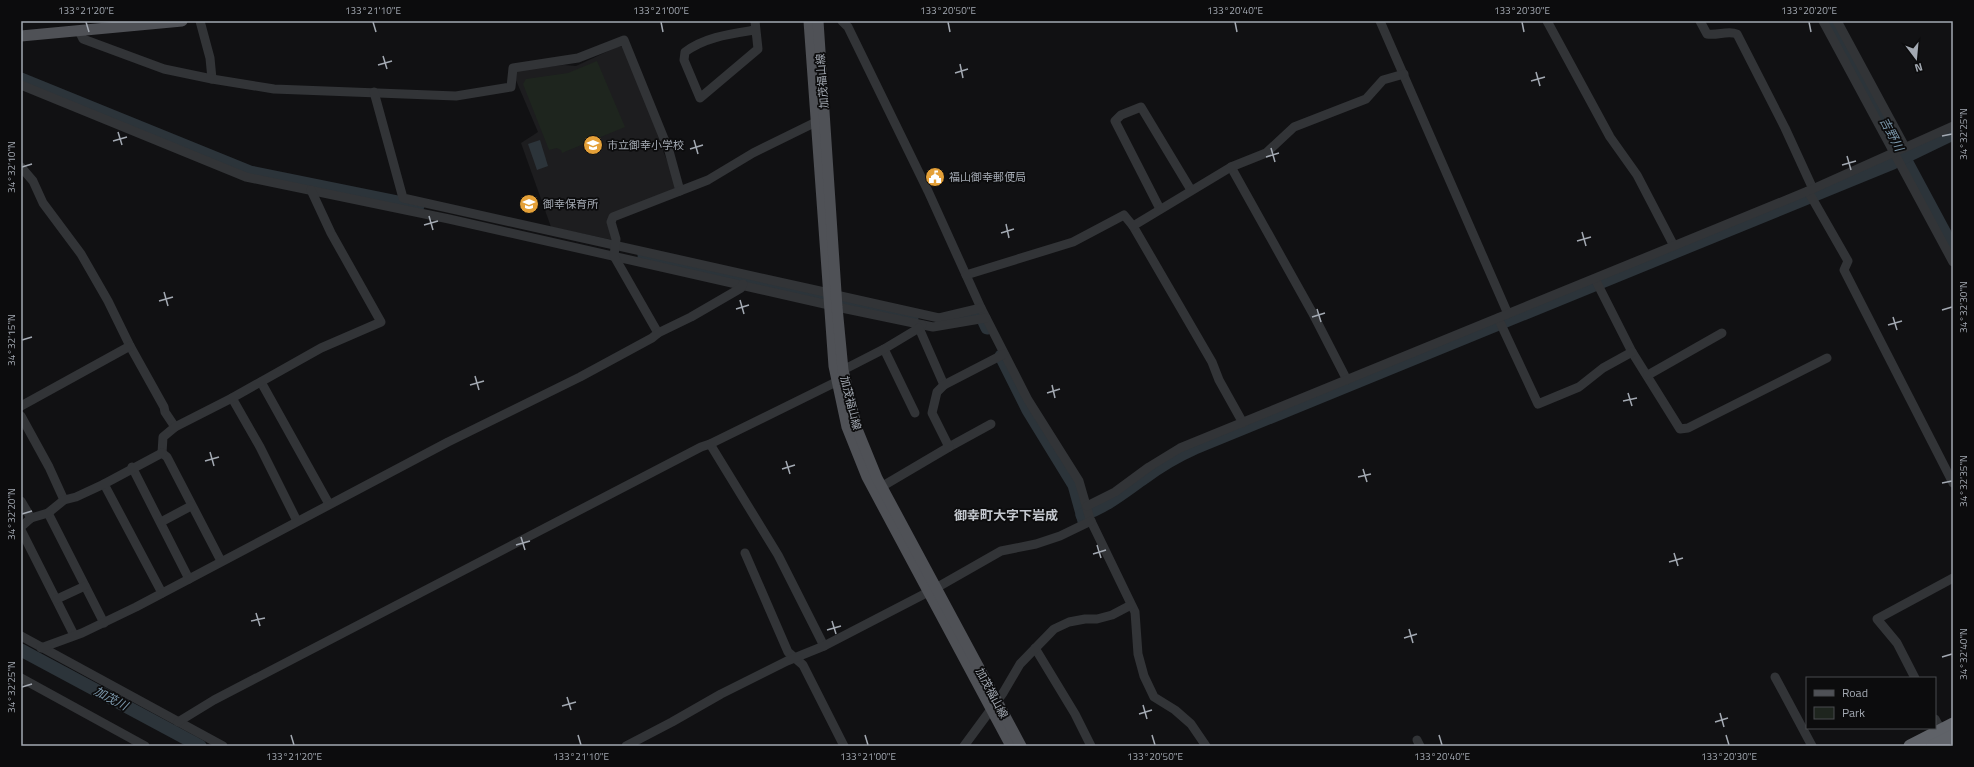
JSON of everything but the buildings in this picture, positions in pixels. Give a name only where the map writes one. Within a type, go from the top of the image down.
[{"type":"highway","points":[[1938,725],[1953,724]]},
{"type":"highway","points":[[1910,746],[1933,729]]},
{"type":"highway","points":[[1933,746],[1953,736]]},
{"type":"main road","points":[[21,36],[182,21]]},
{"type":"main road","name":"加茂福山線","points":[[809,21],[816,122],[833,300],[843,370],[856,429],[878,489]]},
{"type":"main road","name":"加茂福山線","points":[[818,21],[836,382],[847,427],[878,489],[994,705],[1021,746]]},
{"type":"main road","name":"加茂福山線","points":[[994,705],[1011,746]]},
{"type":"street","points":[[200,21],[210,58],[212,79]]},
{"type":"street","points":[[842,21],[852,35],[928,191],[981,308],[984,319],[1002,355],[1028,400],[1079,481],[1088,513],[1135,612],[1138,654],[1144,676],[1154,697],[1174,710],[1191,724],[1206,746]]},
{"type":"street","points":[[1380,21],[1508,314]]},
{"type":"street","points":[[1547,21],[1610,137],[1637,175],[1674,246]]},
{"type":"street","points":[[1700,21],[1707,34],[1712,35],[1733,32],[1737,34],[1785,128],[1811,194],[1848,261],[1844,270],[1953,482]]},
{"type":"street","points":[[1823,21],[1899,153]]},
{"type":"street","points":[[1837,21],[1899,153],[1953,262]]},
{"type":"street","points":[[755,26],[758,49],[700,98],[684,60],[685,52],[695,45],[755,26]]},
{"type":"street","points":[[79,31],[83,39],[164,68],[212,79],[274,89],[456,96],[511,87],[513,68],[578,58],[624,40],[669,151],[680,191]]},
{"type":"street","points":[[1133,226],[1230,167],[1266,153],[1294,127],[1366,99],[1383,80],[1404,74]]},
{"type":"street","points":[[21,85],[246,177],[268,183],[311,190],[615,250],[743,284],[833,300]]},
{"type":"street","points":[[374,92],[403,198],[615,250],[833,300],[922,322],[934,327],[984,319]]},
{"type":"street","points":[[1160,209],[1115,121],[1121,115],[1141,107],[1191,190]]},
{"type":"street","points":[[658,333],[615,250],[616,239],[610,222],[613,217],[708,180],[753,154],[816,122]]},
{"type":"street","points":[[626,746],[721,694],[824,646],[1001,551],[1042,542],[1060,536],[1115,492],[1180,448],[1508,314],[1597,283],[1674,246],[1811,194],[1953,126]]},
{"type":"street","points":[[1230,167],[1312,312],[1347,380]]},
{"type":"street","points":[[22,172],[33,181],[43,203],[81,254],[108,301],[130,346],[161,401],[165,412],[176,427]]},
{"type":"street","points":[[162,453],[164,437],[176,427],[232,398],[321,348],[381,322],[332,233],[311,190]]},
{"type":"street","points":[[966,275],[1073,242],[1124,215],[1133,226],[1212,362],[1219,380],[1243,423]]},
{"type":"street","points":[[1597,283],[1632,352],[1648,375],[1680,429],[1688,428],[1827,358]]},
{"type":"street","points":[[41,648],[104,623],[328,504],[448,442],[580,377],[652,338],[658,333],[697,314],[741,288],[743,284]]},
{"type":"street","points":[[178,722],[214,700],[407,601],[694,450],[710,444],[836,382],[843,370],[884,349],[922,322],[981,308]]},
{"type":"street","points":[[1498,318],[1538,404],[1579,387],[1603,368],[1632,352]]},
{"type":"street","points":[[922,322],[944,385]]},
{"type":"street","points":[[1648,375],[1722,333]]},
{"type":"street","points":[[21,406],[130,346]]},
{"type":"street","points":[[884,349],[915,412]]},
{"type":"street","points":[[949,447],[932,413],[937,392],[944,385],[1002,355]]},
{"type":"street","points":[[261,382],[328,504]]},
{"type":"street","points":[[232,398],[260,447],[298,521]]},
{"type":"street","points":[[21,416],[49,468],[64,500]]},
{"type":"street","points":[[878,489],[991,424]]},
{"type":"street","points":[[710,444],[778,555],[824,646]]},
{"type":"street","points":[[74,634],[21,529],[31,518],[48,513],[64,500],[76,497],[104,484],[132,467],[162,453]]},
{"type":"street","points":[[162,453],[167,457],[191,506],[221,561]]},
{"type":"street","points":[[132,467],[189,578]]},
{"type":"street","points":[[104,484],[162,593]]},
{"type":"street","points":[[21,501],[31,518]]},
{"type":"street","points":[[161,522],[191,506]]},
{"type":"street","points":[[48,513],[104,623]]},
{"type":"street","points":[[744,553],[788,652],[803,665],[844,746]]},
{"type":"street","points":[[1914,677],[1897,643],[1877,619],[1953,578]]},
{"type":"street","points":[[57,599],[85,586]]},
{"type":"street","points":[[964,746],[994,705],[1020,664],[1054,629],[1069,622],[1085,618],[1097,619],[1131,605]]},
{"type":"street","points":[[21,636],[223,746]]},
{"type":"street","points":[[1035,648],[1075,714],[1091,746]]},
{"type":"street","points":[[1775,677],[1812,746]]},
{"type":"street","points":[[21,678],[145,746]]},
{"type":"shaded area","name":"市立御幸小学校","points":[[619,46],[626,47],[665,147],[663,151],[677,184],[674,189],[614,213],[613,240],[551,227],[521,143],[538,132],[515,78],[517,70],[564,65],[576,66]]},
{"type":"shaded area","points":[[540,140],[548,166],[537,170],[528,144]]},
{"type":"green space","points":[[597,61],[625,127],[562,153],[561,150],[557,148],[549,150],[523,84],[526,79],[568,73]]},
{"type":"waterway","name":"吉野川","points":[[1831,21],[1953,248]]},
{"type":"waterway","points":[[21,79],[250,172],[418,206]]},
{"type":"waterway","points":[[1082,515],[1107,503],[1162,465],[1195,448],[1893,163],[1953,134]]},
{"type":"waterway","points":[[644,256],[912,318]]},
{"type":"waterway","points":[[943,321],[975,314],[981,315],[987,328]]},
{"type":"waterway","points":[[1001,356],[1028,410],[1074,485],[1084,521]]},
{"type":"waterway","name":"加茂川","points":[[21,650],[200,746]]},
{"type":"place","name":"市立御幸小学校","points":[[593,145]]},
{"type":"place","name":"福山御幸郵便局","points":[[935,177]]},
{"type":"place","name":"御幸保育所","points":[[529,204]]},
{"type":"district","name":"御幸町大字下岩成","points":[[1006,515]]}]
